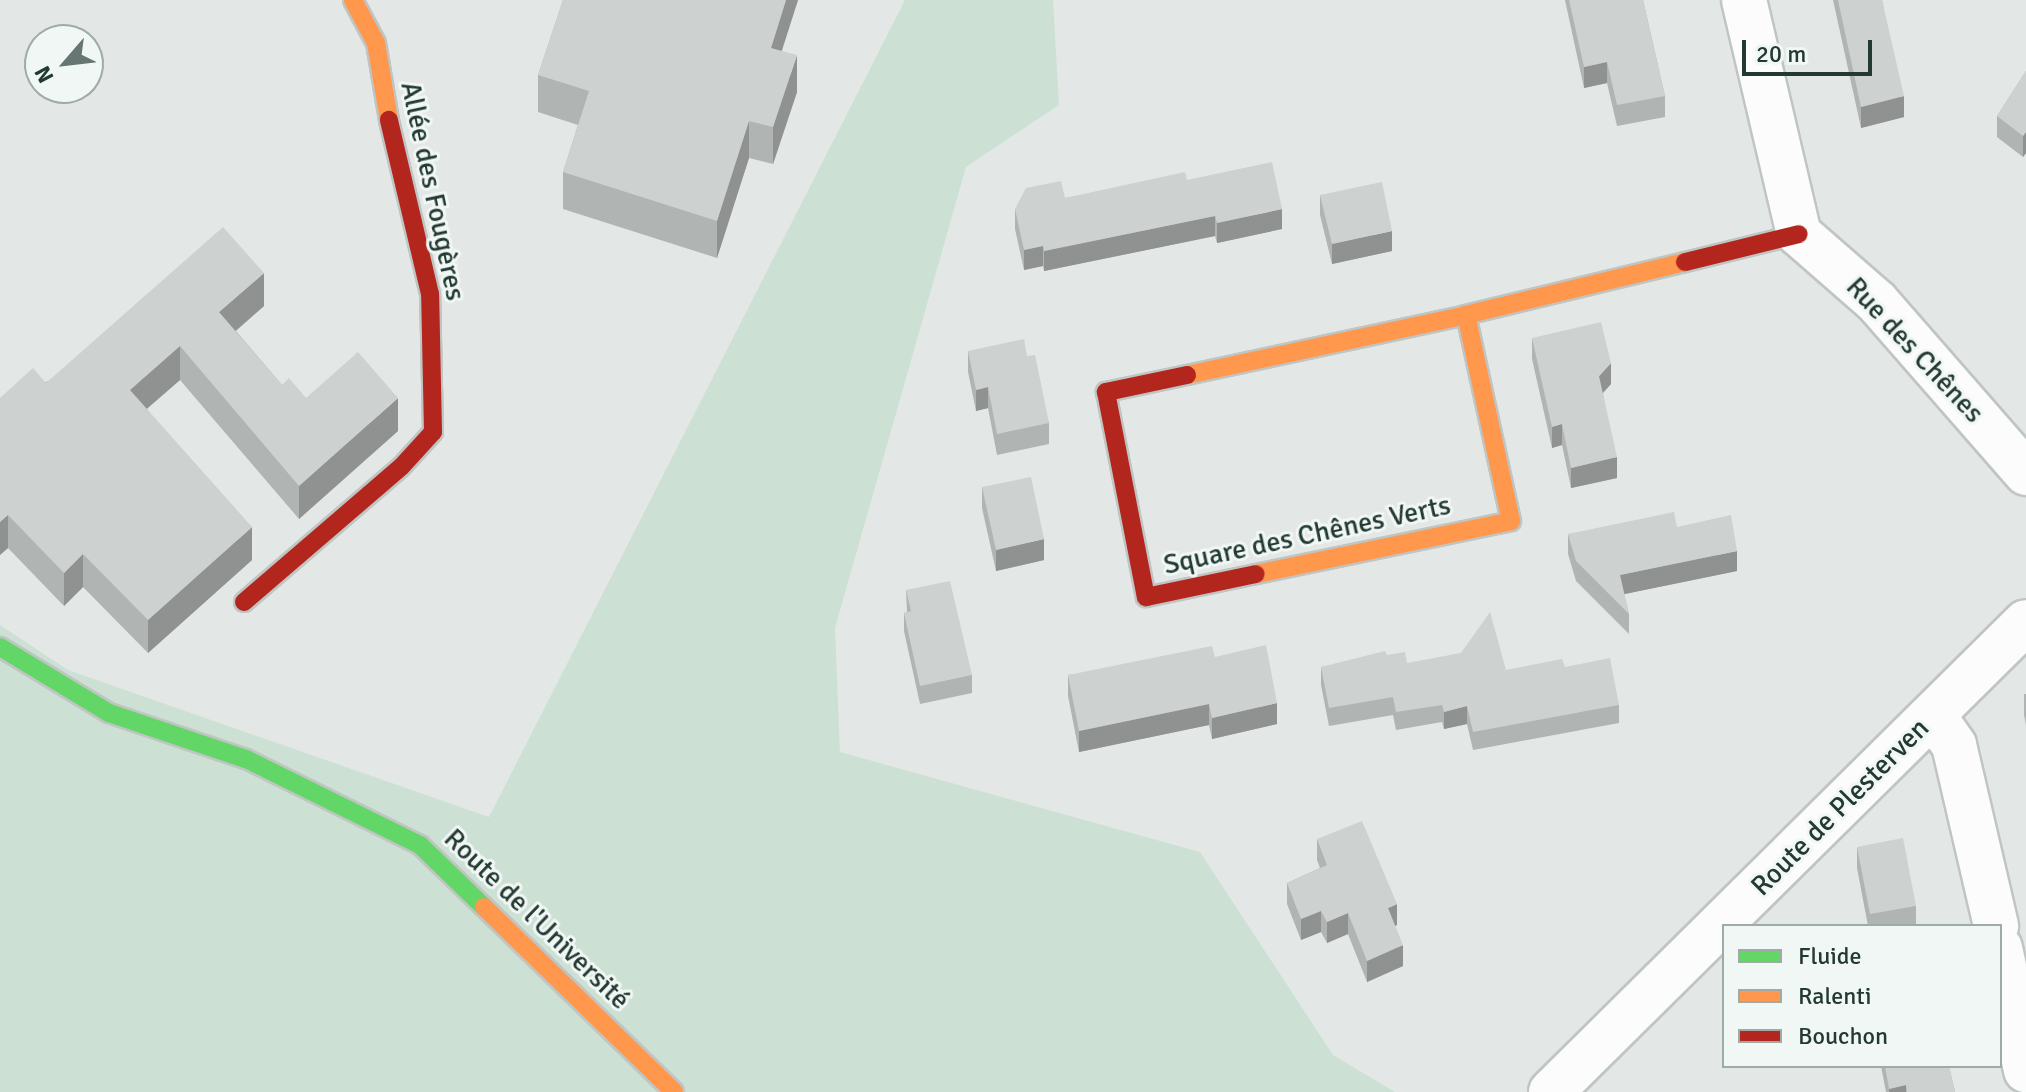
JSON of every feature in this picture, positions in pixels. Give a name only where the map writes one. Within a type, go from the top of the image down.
[{"type":"street","name":"Allée des Fougères","points":[[244,602],[402,466],[433,432],[430,294],[383,92],[376,43],[353,0]]},
{"type":"street","points":[[1744,0],[1799,234]]},
{"type":"street","name":"Square des Chênes Verts","points":[[1466,315],[1511,521],[1146,597],[1106,392],[1466,315],[1799,234]]},
{"type":"street","name":"Rue des Chênes","points":[[1799,234],[1877,302],[2026,473]]},
{"type":"street","name":"Route de Plesterven","points":[[1727,924],[2026,622]]},
{"type":"street","name":"Route de l'Université","points":[[0,647],[109,713],[246,759],[420,845],[674,1092]]},
{"type":"street","points":[[1933,715],[1954,745],[1996,924]]},
{"type":"street","name":"Route de Plesterven","points":[[1569,1085],[1722,929]]},
{"type":"street","points":[[2002,957],[2026,1070]]},
{"type":"green space","points":[[905,0],[1053,0],[1059,105],[966,167],[835,628],[840,752],[1200,852],[1333,1055],[1395,1092],[0,1092],[0,625],[68,670],[489,817]]},
{"type":"building","points":[[563,0],[786,0],[771,48],[797,55],[773,127],[749,121],[717,221],[563,172],[589,91],[538,75]]},
{"type":"building","points":[[1569,0],[1643,0],[1665,96],[1617,105],[1607,62],[1584,67]]},
{"type":"building","points":[[1838,0],[1882,0],[1904,96],[1861,107]]},
{"type":"building","points":[[2026,71],[2026,132],[2023,136],[1997,116]]},
{"type":"building","points":[[1272,162],[1282,209],[1217,223],[1215,216],[1044,251],[1043,246],[1024,250],[1015,209],[1026,188],[1061,181],[1065,198],[1185,172],[1187,180]]},
{"type":"building","points":[[1382,182],[1392,231],[1332,244],[1320,195]]},
{"type":"building","points":[[223,227],[264,273],[219,312],[282,385],[289,378],[306,398],[358,352],[398,398],[299,486],[180,346],[130,390],[252,527],[148,620],[83,554],[64,573],[8,515],[0,522],[0,398],[33,368],[46,383]]},
{"type":"building","points":[[1601,322],[1611,363],[1599,376],[1617,457],[1571,468],[1562,424],[1552,427],[1532,338]]},
{"type":"building","points":[[1024,339],[1027,356],[1035,355],[1049,423],[997,434],[988,387],[976,390],[968,351]]},
{"type":"building","points":[[1031,477],[1044,539],[996,550],[982,487]]},
{"type":"building","points":[[1674,512],[1677,527],[1731,515],[1737,551],[1620,575],[1629,614],[1576,561],[1568,534]]},
{"type":"building","points":[[950,581],[972,675],[920,686],[904,613],[911,611],[906,590]]},
{"type":"building","points":[[1490,612],[1506,670],[1562,659],[1565,667],[1610,658],[1619,705],[1473,732],[1467,706],[1444,712],[1442,705],[1396,712],[1393,697],[1329,708],[1321,667],[1385,651],[1387,655],[1405,652],[1407,663],[1461,653]]},
{"type":"building","points":[[1266,645],[1277,703],[1212,718],[1209,704],[1079,731],[1068,675],[1212,646],[1215,657]]},
{"type":"building","points":[[1362,821],[1397,904],[1388,908],[1403,945],[1367,961],[1348,913],[1327,922],[1321,911],[1301,919],[1287,883],[1327,865],[1317,839]]},
{"type":"building","points":[[1903,838],[1916,906],[1870,914],[1857,847]]},
{"type":"building","points":[[1885,1068],[1949,1068],[1955,1092],[1907,1092],[1906,1085],[1889,1089]]},
{"type":"traffic: fast","points":[[0,647],[109,713],[246,759],[420,845],[484,907]]},
{"type":"traffic: slow","points":[[353,0],[376,43],[389,120]]},
{"type":"traffic: slow","points":[[1187,375],[1466,315],[1685,262]]},
{"type":"traffic: slow","points":[[1256,574],[1511,521],[1466,315]]},
{"type":"traffic: slow","points":[[484,907],[674,1092]]},
{"type":"traffic: jam","points":[[244,602],[402,466],[433,432],[430,294],[389,120]]},
{"type":"traffic: jam","points":[[1685,262],[1799,234]]},
{"type":"traffic: jam","points":[[1187,375],[1106,392],[1146,597],[1256,574]]}]
